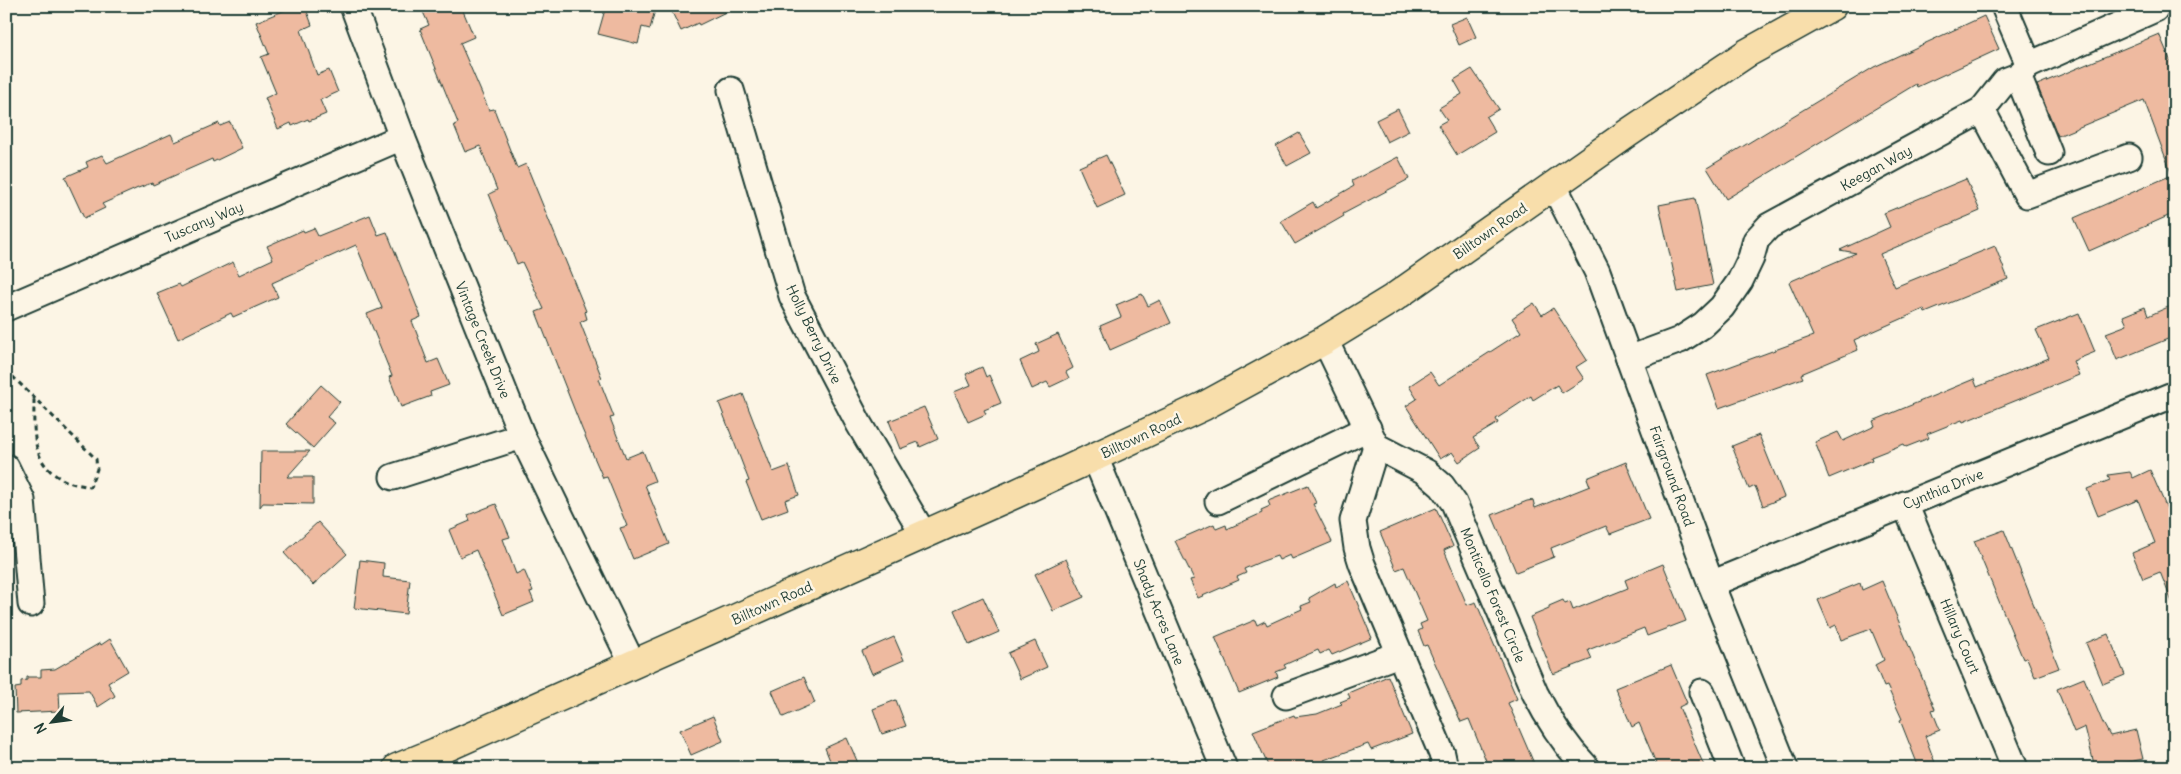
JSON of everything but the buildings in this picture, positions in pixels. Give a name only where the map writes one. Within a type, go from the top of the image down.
[{"type":"main road","name":"Billtown Road","points":[[397,768],[924,535],[1204,406],[1326,340],[1392,299],[1747,53],[1832,6]]},
{"type":"street","name":"Vintage Creek Drive","points":[[353,6],[402,137],[522,436],[633,665]]},
{"type":"street","points":[[2004,6],[2049,153]]},
{"type":"street","points":[[2129,157],[2027,195],[1982,110],[2005,81],[2155,9],[2153,6]]},
{"type":"street","name":"Holly Berry Drive","points":[[731,90],[792,296],[859,424],[924,535]]},
{"type":"street","name":"Keegan Way","points":[[1629,359],[1680,340],[1703,324],[1722,307],[1740,281],[1751,258],[1756,240],[1769,226],[1982,110]]},
{"type":"street","name":"Tuscany Way","points":[[6,308],[402,137]]},
{"type":"street","name":"Fairground Road","points":[[1554,186],[1597,272],[1711,584],[1785,768]]},
{"type":"street","points":[[1326,340],[1372,437],[1353,521],[1357,548],[1399,654],[1442,754],[1445,768]]},
{"type":"street","name":"Cynthia Drive","points":[[1711,584],[2174,396]]},
{"type":"street","points":[[393,476],[522,436]]},
{"type":"street","points":[[1218,501],[1372,437]]},
{"type":"street","name":"Monticello Forest Circle","points":[[1372,437],[1426,472],[1442,486],[1454,503],[1535,693],[1569,750],[1587,768]]},
{"type":"street","name":"Shady Acres Lane","points":[[1095,457],[1224,768]]},
{"type":"street","points":[[6,467],[22,500],[31,604]]},
{"type":"street","name":"Hillary Court","points":[[1905,504],[2015,768]]},
{"type":"street","points":[[1286,696],[1399,654]]},
{"type":"street","points":[[1702,692],[1732,768]]},
{"type":"path","points":[[6,370],[91,452],[96,459],[97,469],[90,487],[64,480],[46,468],[35,444],[34,399]]}]
